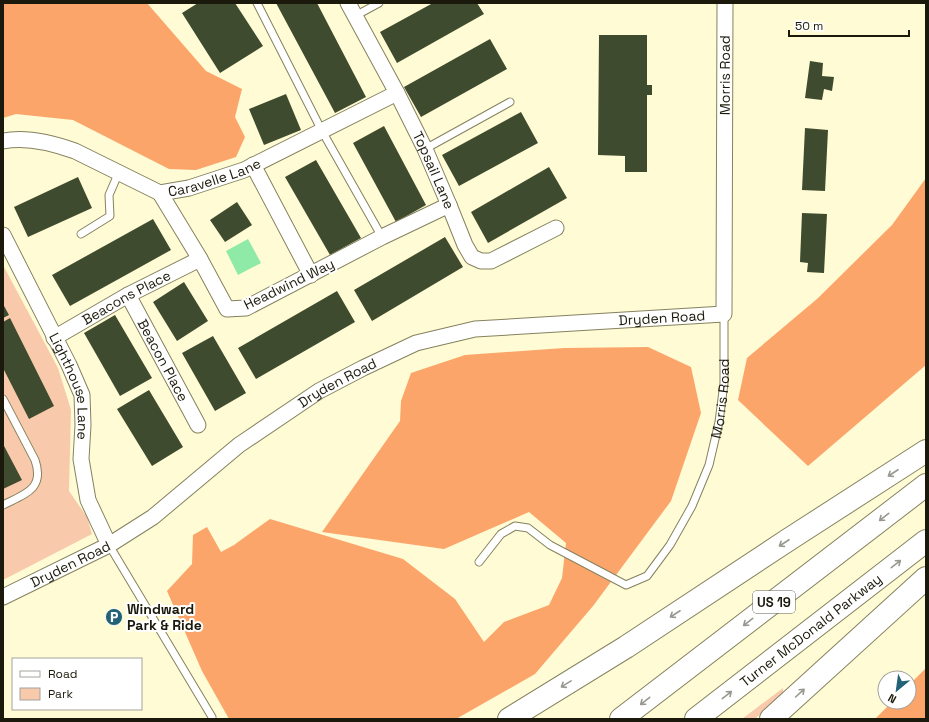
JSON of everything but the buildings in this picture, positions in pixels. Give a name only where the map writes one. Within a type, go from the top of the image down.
[{"type":"highway","points":[[509,719],[626,647],[788,540],[926,452]]},
{"type":"highway","name":"US 19","points":[[622,719],[926,485]]},
{"type":"highway","name":"Turner McDonald Parkway","points":[[696,719],[926,541]]},
{"type":"highway","points":[[771,719],[926,578]]},
{"type":"street","name":"Morris Road","points":[[724,314],[725,3]]},
{"type":"street","name":"Topsail Lane","points":[[352,10],[397,93],[425,149],[465,245],[472,257],[481,261],[491,261],[556,228]]},
{"type":"street","name":"Caravelle Lane","points":[[3,141],[17,139],[38,141],[67,148],[160,193],[189,188],[244,170],[397,93]]},
{"type":"street","points":[[254,165],[311,275]]},
{"type":"street","name":"Headwind Way","points":[[160,193],[200,259],[227,308],[246,308],[382,237],[449,205]]},
{"type":"street","name":"Lighthouse Lane","points":[[3,235],[69,365],[82,395],[83,425],[81,459],[88,500],[109,545]]},
{"type":"street","name":"Beacons Place","points":[[54,338],[128,295],[200,259]]},
{"type":"street","name":"Beacon Place","points":[[128,295],[198,425]]},
{"type":"street","name":"Dryden Road","points":[[3,597],[109,545],[153,517],[239,445],[319,391],[416,343],[475,329],[724,314]]},
{"type":"lane","points":[[257,3],[322,130],[382,237]]},
{"type":"lane","points":[[352,10],[379,3]]},
{"type":"lane","points":[[425,149],[510,102]]},
{"type":"lane","points":[[81,234],[110,216],[110,195],[119,172]]},
{"type":"lane","name":"Morris Road","points":[[480,562],[501,534],[515,526],[528,528],[550,545],[626,584],[647,576],[670,545],[692,506],[709,465],[719,422],[724,383],[724,314]]},
{"type":"lane","points":[[3,399],[35,460],[38,470],[38,479],[35,486],[29,492],[3,505]]},
{"type":"lane","points":[[109,545],[212,717]]},
{"type":"green space","points":[[3,265],[58,368],[71,410],[69,491],[87,517],[92,534],[3,580]]},
{"type":"green space","points":[[783,688],[783,693],[755,719],[742,719]]},
{"type":"shaded area","points":[[3,3],[147,3],[206,71],[242,89],[235,117],[245,137],[236,157],[196,170],[169,169],[73,120],[16,114],[3,118]]},
{"type":"shaded area","points":[[926,178],[926,365],[808,466],[738,400],[747,358],[817,299],[892,225]]},
{"type":"shaded area","points":[[248,239],[261,263],[238,275],[226,251]]},
{"type":"shaded area","points":[[648,347],[691,367],[701,413],[671,501],[593,606],[535,674],[456,719],[229,719],[202,671],[167,591],[192,564],[193,535],[207,527],[221,552],[234,545],[270,519],[403,559],[455,599],[484,642],[504,622],[549,605],[562,578],[566,543],[529,512],[444,549],[322,532],[400,421],[401,401],[411,373],[465,355],[564,348]]},
{"type":"shaded area","points":[[926,668],[926,719],[875,719],[884,710],[917,710],[917,677]]},
{"type":"place","name":"Windward Park & Ride","points":[[114,617]]}]
